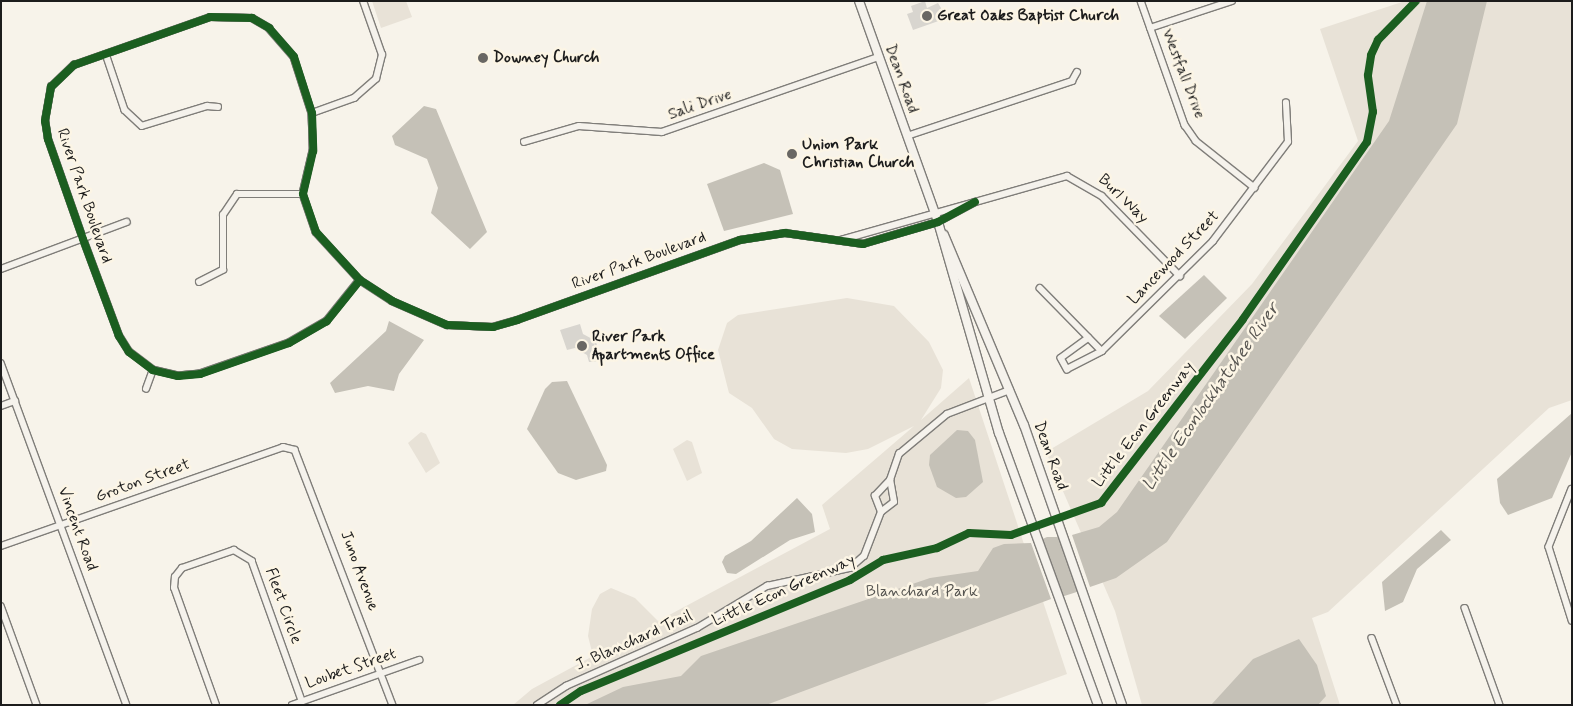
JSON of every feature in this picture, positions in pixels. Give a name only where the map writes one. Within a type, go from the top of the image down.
[{"type":"main road","name":"Dean Road","points":[[859,1],[938,222],[1010,390],[1057,516],[1122,705]]},
{"type":"main road","name":"Dean Road","points":[[938,222],[988,398],[1064,615],[1098,705]]},
{"type":"street","points":[[312,113],[354,98],[376,79],[382,55],[364,1]]},
{"type":"street","name":"Westfall Drive","points":[[1141,1],[1185,125],[1196,141],[1255,188]]},
{"type":"street","points":[[1150,28],[1232,1]]},
{"type":"street","name":"River Park Boulevard","points":[[360,280],[326,321],[289,343],[200,374],[178,376],[153,370],[129,352],[119,336],[83,239],[48,139],[46,105],[51,87],[60,76],[74,65],[210,17],[252,18],[281,38],[294,57],[312,113],[312,151],[303,194],[316,232],[360,280],[392,301],[447,325],[493,326],[740,240],[785,233],[863,244],[938,222]]},
{"type":"street","points":[[106,54],[125,110],[142,126],[207,106],[218,108]]},
{"type":"street","name":"Sali Drive","points":[[524,142],[579,126],[662,132],[879,58]]},
{"type":"street","points":[[907,136],[1072,81],[1077,72]]},
{"type":"street","name":"Lancewood Street","points":[[1089,338],[1062,358],[1064,365],[1076,368],[1102,351],[1180,276],[1255,188],[1288,142],[1286,103]]},
{"type":"street","name":"Burl Way","points":[[934,211],[975,202],[1067,176],[1102,196],[1180,276]]},
{"type":"street","points":[[199,282],[223,270],[223,215],[237,194],[303,194]]},
{"type":"street","name":"Burl Way","points":[[938,222],[975,202]]},
{"type":"street","name":"River Park Boulevard","points":[[841,240],[934,211]]},
{"type":"street","points":[[1,269],[127,222]]},
{"type":"street","points":[[1040,288],[1102,351]]},
{"type":"street","name":"Vincent Road","points":[[1,363],[127,705]]},
{"type":"street","points":[[146,389],[153,370]]},
{"type":"street","name":"J. Blanchard Trail","points":[[881,512],[875,496],[890,480],[899,454],[931,426],[960,407],[1010,390]]},
{"type":"street","points":[[1,406],[15,401]]},
{"type":"street","name":"Groton Street","points":[[1,546],[283,447],[295,450]]},
{"type":"street","name":"Juno Avenue","points":[[295,450],[393,705]]},
{"type":"street","name":"J. Blanchard Trail","points":[[537,705],[566,686],[697,628],[767,586],[850,568],[869,548],[881,512],[894,502],[890,480]]},
{"type":"street","points":[[1572,489],[1549,547],[1572,620]]},
{"type":"street","points":[[1564,506],[1572,509]]},
{"type":"street","name":"Fleet Circle","points":[[216,705],[174,588],[175,577],[182,568],[234,550],[252,561],[302,701]]},
{"type":"street","points":[[1,606],[38,705]]},
{"type":"street","points":[[1465,608],[1500,705]]},
{"type":"street","points":[[1372,638],[1397,705]]},
{"type":"street","name":"Loubet Street","points":[[292,705],[419,660]]},
{"type":"green space","points":[[372,1],[406,1],[412,17],[381,28]]},
{"type":"green space","points":[[1405,1],[1572,1],[1572,400],[1549,408],[1328,612],[1312,618],[1340,705],[1142,705],[1115,611],[1046,452],[1148,391],[1252,284],[1358,141],[1320,29]]},
{"type":"green space","name":"Blanchard Park","points":[[847,298],[894,306],[929,342],[943,370],[941,388],[921,420],[969,378],[1067,674],[981,705],[513,705],[532,689],[593,656],[588,636],[592,609],[600,594],[611,588],[635,598],[658,621],[830,529],[822,505],[914,426],[868,449],[846,453],[792,449],[774,439],[752,408],[729,393],[718,350],[727,323],[738,315]]},
{"type":"green space","points":[[421,432],[426,434],[440,463],[426,473],[408,443]]},
{"type":"green space","points":[[687,440],[692,442],[702,473],[687,481],[673,449]]},
{"type":"water","name":"Little Econlockhatchee River","points":[[1427,1],[1487,1],[1457,124],[1167,542],[1116,578],[1090,587],[1072,535],[1099,527],[1117,512],[1389,121]]},
{"type":"water","points":[[424,106],[436,109],[487,232],[470,249],[431,213],[438,188],[427,159],[395,145],[392,136]]},
{"type":"water","points":[[764,163],[780,170],[793,214],[724,231],[707,184]]},
{"type":"water","points":[[1204,275],[1227,298],[1185,339],[1159,316]]},
{"type":"water","points":[[389,321],[424,340],[399,374],[394,391],[368,386],[335,393],[330,383],[386,331]]},
{"type":"water","points":[[567,381],[607,465],[606,471],[576,480],[558,473],[527,429],[545,389],[552,382]]},
{"type":"water","points":[[1572,413],[1572,452],[1552,498],[1508,515],[1500,503],[1497,479]]},
{"type":"water","points":[[957,430],[968,431],[975,440],[983,482],[966,497],[956,498],[937,487],[929,465],[930,455]]},
{"type":"water","points":[[797,498],[812,514],[815,532],[790,540],[736,574],[727,573],[722,562],[725,556],[751,541]]},
{"type":"water","points":[[1441,530],[1451,540],[1417,569],[1403,602],[1385,611],[1382,582]]},
{"type":"water","points":[[1047,537],[1064,537],[1083,590],[1058,598],[1038,541]]},
{"type":"water","points":[[1031,543],[1051,599],[766,705],[585,705],[623,687],[681,676],[701,656],[930,578],[978,571],[993,548],[1004,544]]},
{"type":"water","points":[[1299,639],[1317,665],[1326,696],[1318,705],[1211,705],[1253,659]]},
{"type":"building","name":"Great Oaks Baptist Church","points":[[925,1],[927,8],[938,3],[947,18],[913,30],[907,14],[913,12],[911,6]]},
{"type":"building","name":"River Park Apartments Office","points":[[580,324],[583,334],[596,341],[600,361],[589,362],[587,355],[575,348],[567,350],[560,330]]},
{"type":"cycle path","name":"Little Econ Greenway","points":[[560,705],[581,691],[850,580],[883,560],[937,548],[969,533],[1011,535],[1101,503],[1243,319],[1367,142],[1373,112],[1368,75],[1371,55],[1378,40],[1416,1]]},
{"type":"cycle path","points":[[360,280],[327,321],[289,343],[200,374],[178,376],[153,370],[129,352],[119,336],[83,239],[48,139],[45,121],[51,87],[74,65],[210,17],[252,18],[269,28],[294,57],[312,113],[313,151],[303,194],[316,232],[360,280],[392,301],[447,325],[493,327],[740,240],[785,233],[863,244],[938,222],[975,202]]},
{"type":"place","name":"Great Oaks Baptist Church","points":[[927,16]]},
{"type":"place","name":"Downey Church","points":[[483,58]]},
{"type":"place","name":"Union Park Christian Church","points":[[792,154]]},
{"type":"place","name":"River Park Apartments Office","points":[[582,346]]}]
